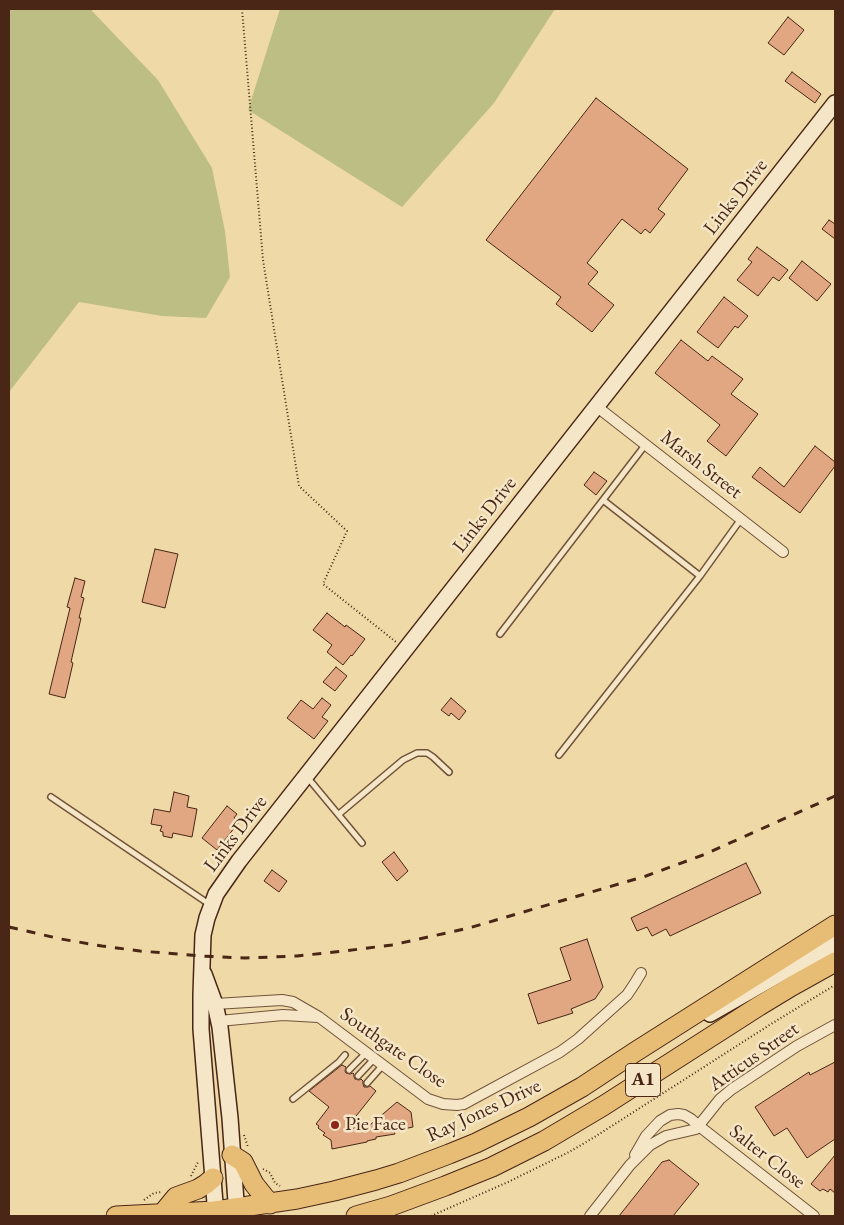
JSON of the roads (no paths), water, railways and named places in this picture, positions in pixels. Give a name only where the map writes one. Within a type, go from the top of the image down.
[{"type":"highway","name":"A1","points":[[635,1052],[835,925]]},
{"type":"highway","name":"A1","points":[[356,1216],[445,1186],[492,1167],[544,1141],[603,1106],[759,1006],[835,962]]},
{"type":"highway","name":"Ray Jones Drive","points":[[116,1216],[236,1212],[354,1186],[399,1173],[476,1143],[529,1117],[582,1087],[635,1052]]},
{"type":"highway","points":[[241,1152],[243,1162],[254,1184],[270,1204]]},
{"type":"highway","points":[[162,1214],[176,1197],[198,1189],[213,1178]]},
{"type":"street","name":"Links Drive","points":[[215,1214],[201,1016],[203,934],[216,894],[306,775],[835,103]]},
{"type":"street","name":"Marsh Street","points":[[596,406],[783,552]]},
{"type":"street","name":"Ray Jones Drive","points":[[635,1052],[701,1019],[835,944]]},
{"type":"street","name":"Links Drive","points":[[202,968],[219,1021],[230,1118],[241,1152],[236,1212]]},
{"type":"street","name":"Southgate Close","points":[[215,1004],[289,1000],[319,1017],[435,1102],[450,1105],[464,1104],[560,1052],[627,995],[641,972]]},
{"type":"street","points":[[201,1016],[215,1004]]},
{"type":"street","name":"Southgate Close","points":[[219,1021],[283,1015],[319,1017]]},
{"type":"street","points":[[201,1016],[219,1021]]},
{"type":"street","name":"Atticus Street","points":[[699,1126],[718,1102],[732,1089],[797,1046],[835,1025]]},
{"type":"street","name":"Salter Close","points":[[630,1165],[646,1136],[656,1124],[674,1114],[684,1115],[691,1118],[814,1216]]},
{"type":"street","name":"Salter Close","points":[[590,1216],[630,1165],[650,1145],[662,1138],[691,1131],[699,1126]]},
{"type":"lane","points":[[500,634],[646,444]]},
{"type":"lane","points":[[603,500],[700,576]]},
{"type":"lane","points":[[559,755],[700,576],[741,519]]},
{"type":"lane","points":[[338,814],[403,760],[417,753],[427,753],[449,772]]},
{"type":"lane","points":[[306,775],[362,843]]},
{"type":"lane","points":[[51,798],[212,906]]},
{"type":"lane","points":[[293,1099],[345,1055]]},
{"type":"lane","points":[[349,1070],[374,1059]]},
{"type":"lane","points":[[358,1076],[374,1059]]},
{"type":"lane","points":[[367,1083],[374,1059]]},
{"type":"railway","points":[[9,927],[102,946],[201,956],[245,958],[297,956],[392,945],[469,928],[646,876],[703,855],[835,796]]},
{"type":"place","name":"Pie Face","points":[[335,1125]]}]
